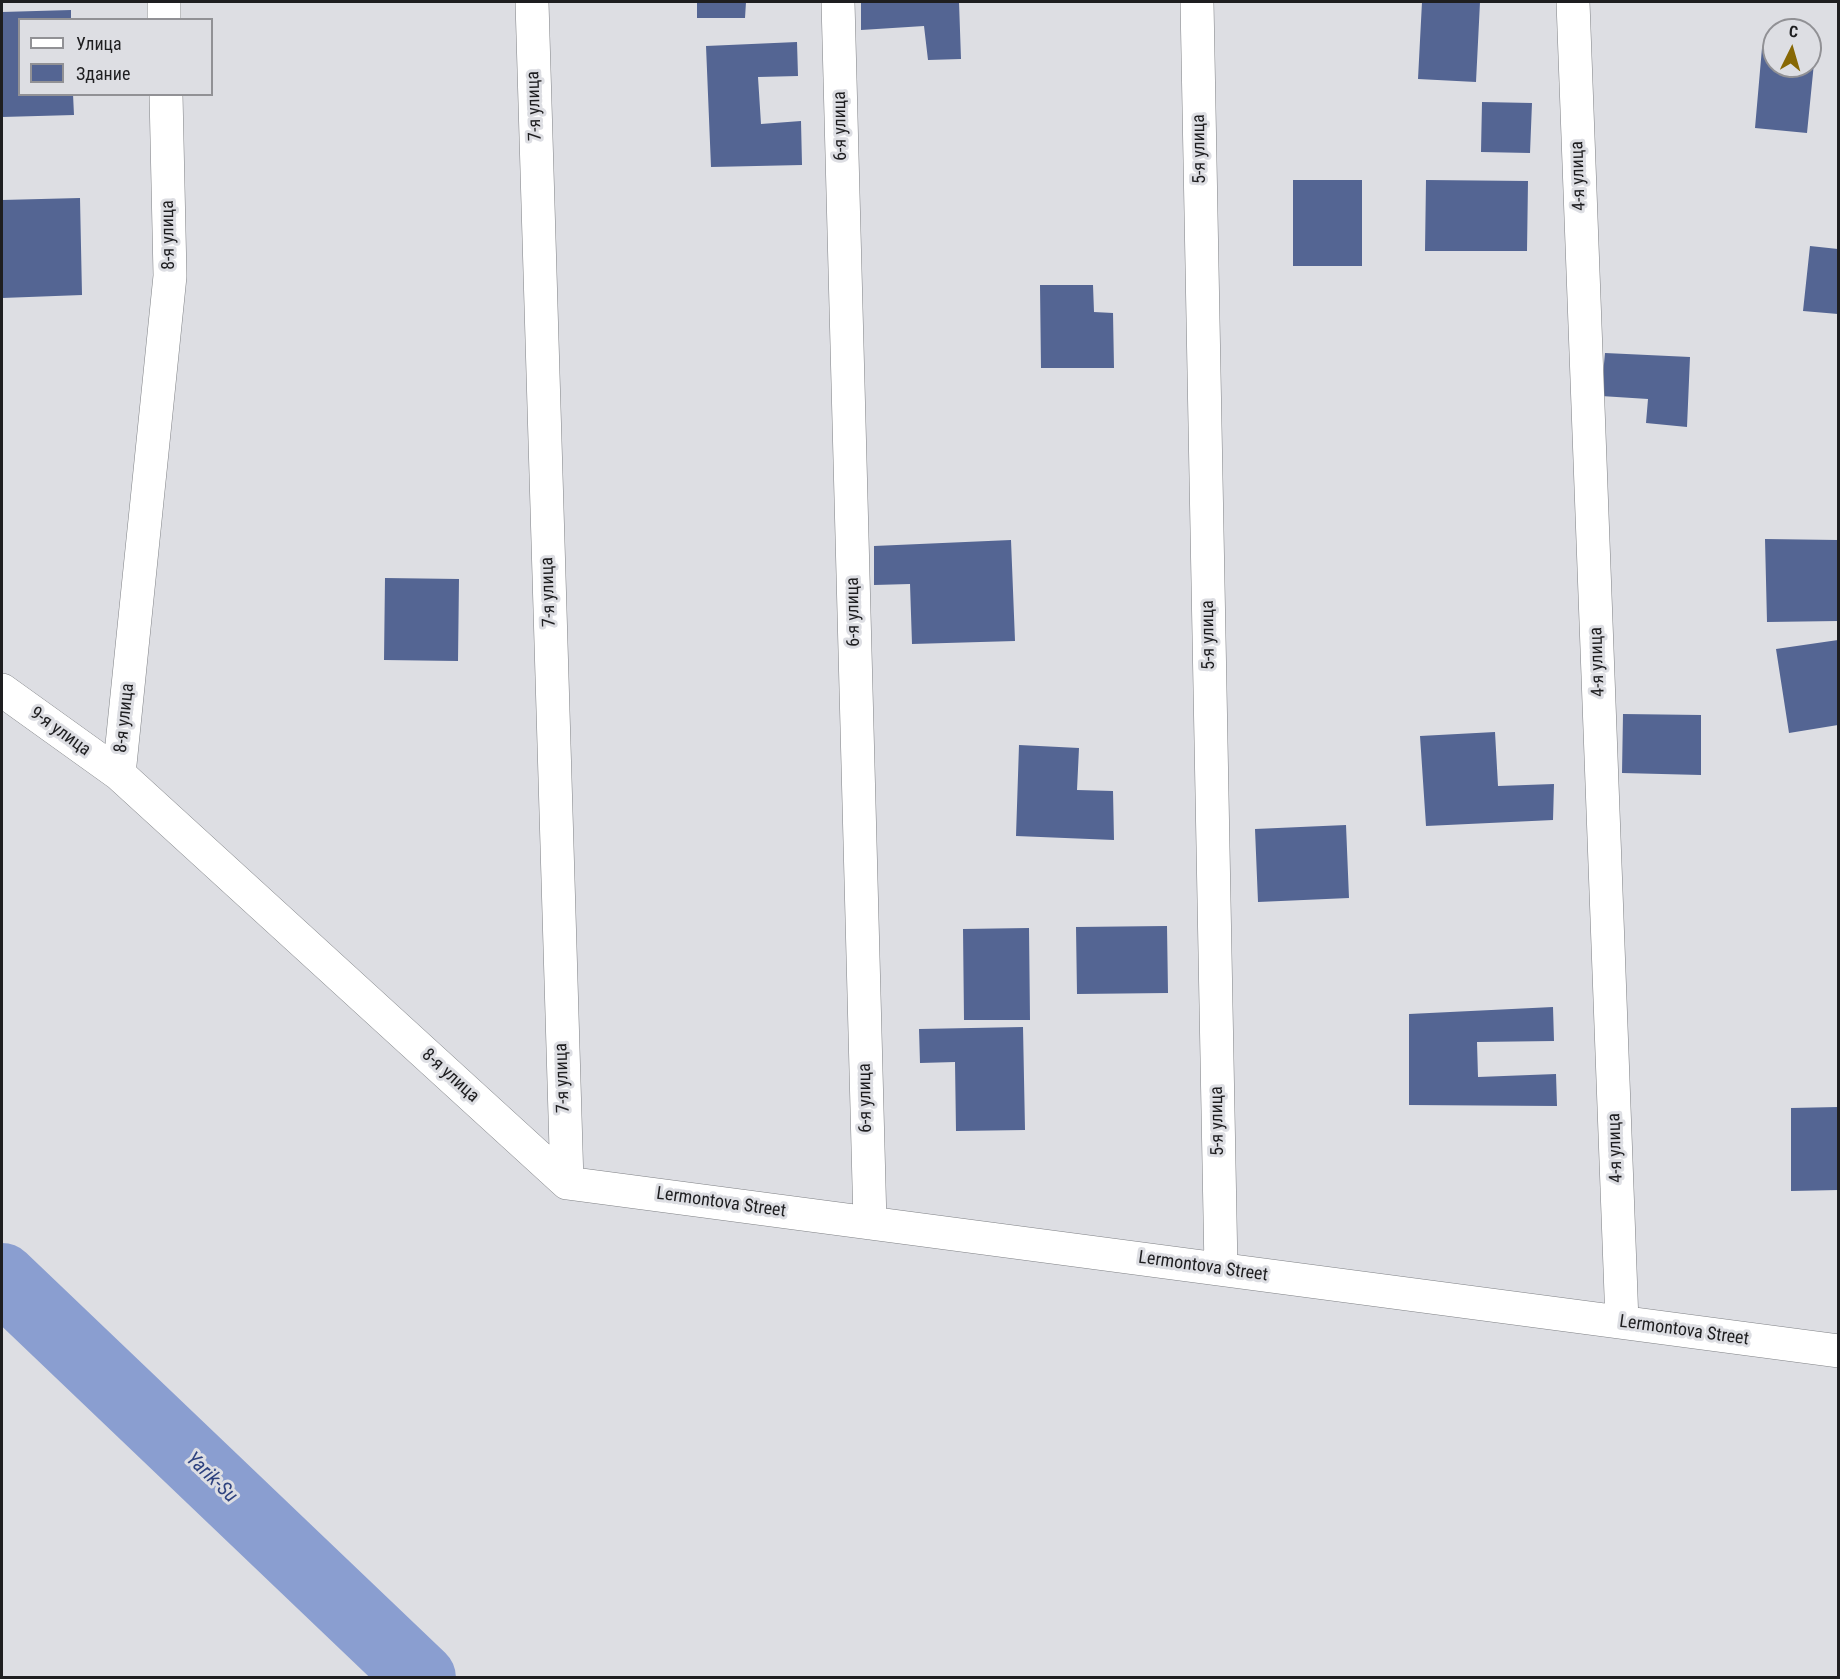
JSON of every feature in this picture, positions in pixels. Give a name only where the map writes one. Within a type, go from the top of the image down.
[{"type":"street","points":[[164,2],[164,18]]},
{"type":"street","name":"7-я улица","points":[[532,2],[567,1183]]},
{"type":"street","name":"6-я улица","points":[[838,2],[870,1223]]},
{"type":"street","name":"5-я улица","points":[[1197,2],[1221,1269]]},
{"type":"street","name":"4-я улица","points":[[1573,2],[1622,1322]]},
{"type":"street","name":"8-я улица","points":[[166,96],[170,276],[119,774],[567,1183]]},
{"type":"street","name":"9-я улица","points":[[2,690],[119,774]]},
{"type":"street","name":"Lermontova Street","points":[[567,1183],[1839,1351]]},
{"type":"building","points":[[697,2],[746,2],[745,18],[697,18]]},
{"type":"building","points":[[861,2],[959,2],[961,59],[928,60],[924,26],[861,30]]},
{"type":"building","points":[[1422,2],[1480,2],[1476,82],[1418,79]]},
{"type":"building","points":[[71,10],[71,18],[18,18],[18,96],[73,96],[74,115],[2,117],[2,12]]},
{"type":"building","points":[[797,42],[798,76],[758,77],[761,124],[801,121],[802,165],[711,167],[706,46]]},
{"type":"building","points":[[1762,48],[1762,78],[1812,78],[1807,133],[1755,128]]},
{"type":"building","points":[[1482,102],[1532,103],[1530,153],[1481,152]]},
{"type":"building","points":[[1293,180],[1362,180],[1362,266],[1293,266]]},
{"type":"building","points":[[1426,180],[1528,181],[1527,251],[1425,251]]},
{"type":"building","points":[[80,198],[82,295],[2,298],[2,200]]},
{"type":"building","points":[[1810,246],[1838,249],[1838,314],[1803,311]]},
{"type":"building","points":[[1040,285],[1093,285],[1094,312],[1113,313],[1114,368],[1041,368]]},
{"type":"building","points":[[1605,353],[1690,357],[1687,427],[1646,423],[1648,399],[1601,396]]},
{"type":"building","points":[[1765,539],[1838,540],[1838,621],[1767,622]]},
{"type":"building","points":[[1011,540],[1015,641],[912,644],[910,584],[874,585],[874,546]]},
{"type":"building","points":[[385,578],[459,579],[458,661],[384,660]]},
{"type":"building","points":[[1838,640],[1838,725],[1789,733],[1776,649]]},
{"type":"building","points":[[1623,714],[1701,715],[1701,775],[1622,773]]},
{"type":"building","points":[[1495,732],[1498,786],[1554,784],[1553,820],[1426,826],[1420,736]]},
{"type":"building","points":[[1019,745],[1079,748],[1077,790],[1113,791],[1114,840],[1016,836]]},
{"type":"building","points":[[1346,825],[1349,898],[1258,902],[1255,829]]},
{"type":"building","points":[[1167,926],[1168,993],[1077,994],[1076,927]]},
{"type":"building","points":[[1029,928],[1030,1020],[964,1020],[963,929]]},
{"type":"building","points":[[1553,1007],[1554,1041],[1477,1042],[1478,1077],[1556,1074],[1557,1106],[1409,1105],[1409,1014]]},
{"type":"building","points":[[1023,1027],[1025,1130],[956,1131],[955,1062],[920,1063],[919,1029]]},
{"type":"building","points":[[1838,1107],[1838,1190],[1791,1191],[1791,1108]]},
{"type":"waterway","name":"Yarik-Su","points":[[2,1278],[421,1678]]}]
